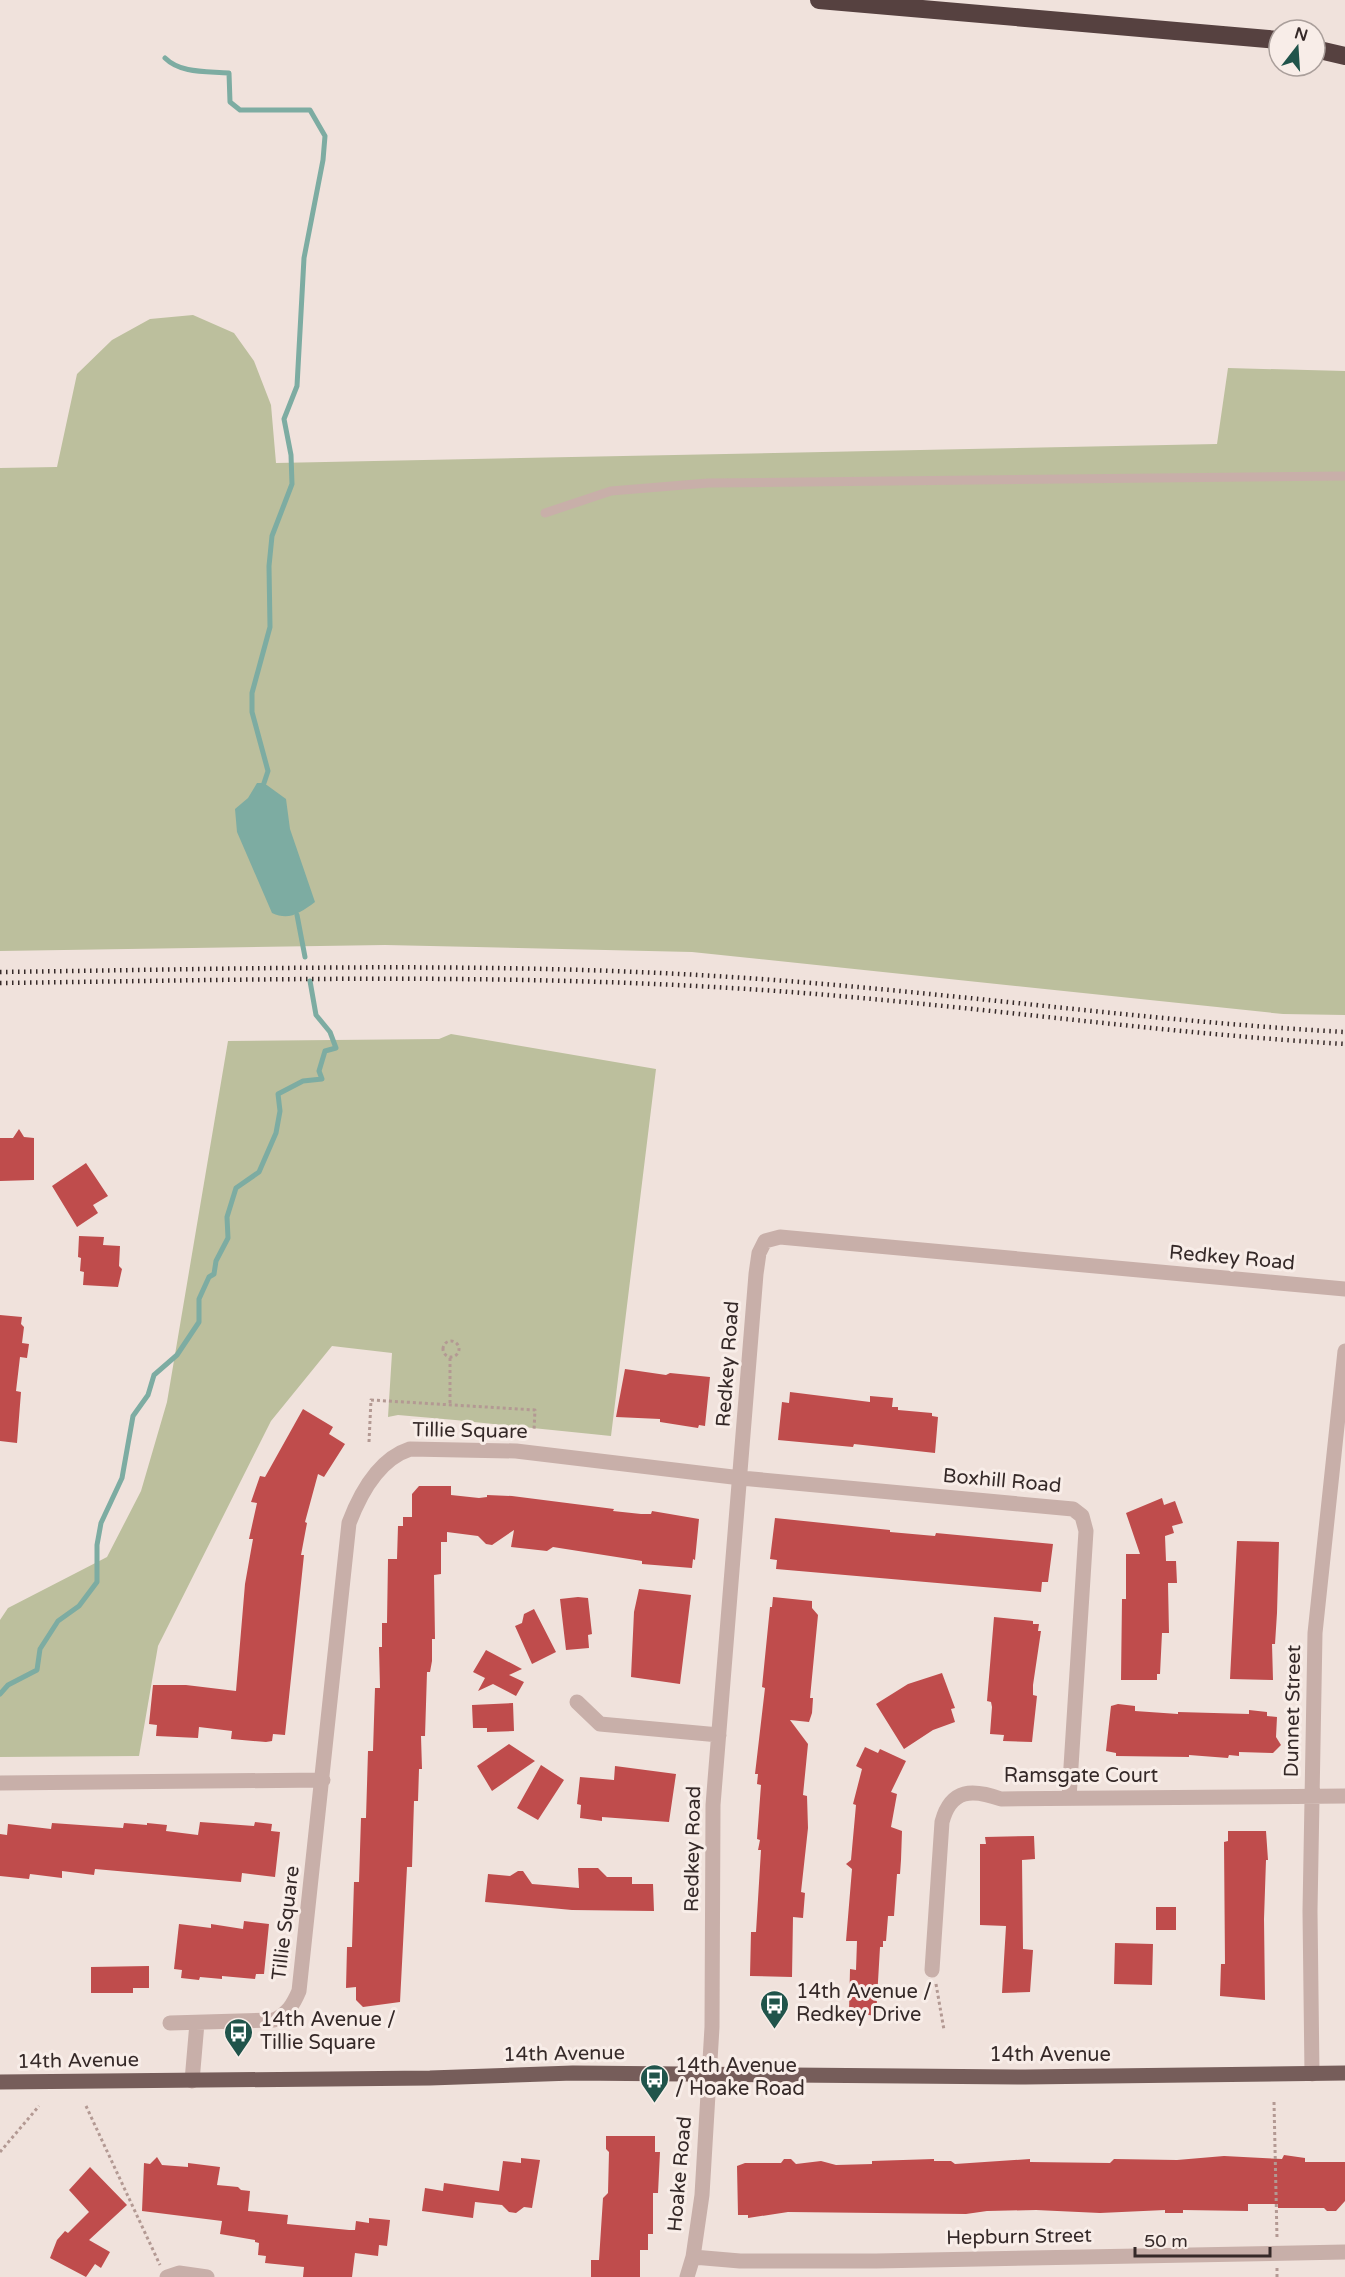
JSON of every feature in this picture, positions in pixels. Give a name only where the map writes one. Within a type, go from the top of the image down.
[{"type":"highway","points":[[819,0],[1267,39]]},
{"type":"highway","points":[[1327,52],[1345,56]]},
{"type":"main road","name":"14th Avenue","points":[[0,2082],[709,2073],[1025,2077],[1345,2073]]},
{"type":"street","name":"Redkey Road","points":[[709,2073],[713,1805],[756,1274],[759,1253],[765,1241],[780,1237],[1345,1289]]},
{"type":"street","name":"Dunnet Street","points":[[1312,2074],[1310,1911],[1316,1606],[1345,1351]]},
{"type":"street","name":"Tillie Square","points":[[170,2024],[274,2020],[293,2006],[299,1991],[349,1523],[383,1465],[395,1454],[410,1449],[506,1450],[741,1478]]},
{"type":"street","name":"Boxhill Road","points":[[741,1478],[1059,1507],[1073,1509],[1082,1516],[1086,1531],[1069,1798]]},
{"type":"street","points":[[577,1702],[600,1724],[719,1736]]},
{"type":"street","points":[[0,1783],[323,1780]]},
{"type":"street","name":"Ramsgate Court","points":[[932,1970],[942,1822],[946,1807],[962,1794],[980,1791],[1001,1799],[1345,1796]]},
{"type":"street","points":[[192,2081],[197,2023]]},
{"type":"street","name":"Hoake Road","points":[[687,2277],[693,2257],[702,2195],[704,2127],[709,2073]]},
{"type":"street","name":"Hepburn Street","points":[[693,2257],[740,2261],[876,2261],[1345,2252]]},
{"type":"street","points":[[875,2277],[876,2261]]},
{"type":"street","points":[[164,2272],[207,2277]]},
{"type":"lane","points":[[545,513],[611,491],[708,483],[1345,476]]},
{"type":"path","points":[[450,1358],[456,1356],[459,1350],[457,1344],[451,1341],[445,1343],[442,1349],[450,1358],[450,1405]]},
{"type":"path","points":[[369,1442],[371,1400],[535,1410],[534,1430]]},
{"type":"path","points":[[932,1970],[941,2004],[944,2030]]},
{"type":"path","points":[[1274,2102],[1277,2277]]},
{"type":"path","points":[[0,2152],[39,2106]]},
{"type":"path","points":[[87,2106],[164,2272]]},
{"type":"green space","points":[[193,315],[234,333],[254,361],[271,405],[276,463],[1217,444],[1228,368],[1345,371],[1345,1015],[1283,1014],[692,952],[385,945],[0,951],[0,468],[57,467],[77,374],[112,340],[150,319]]},
{"type":"green space","points":[[451,1034],[656,1069],[611,1436],[398,1415],[388,1417],[392,1353],[332,1346],[271,1421],[158,1646],[139,1756],[0,1757],[0,1620],[8,1608],[107,1557],[141,1491],[167,1402],[228,1041],[439,1039]]},
{"type":"water","points":[[257,783],[264,783],[286,799],[290,829],[315,902],[294,915],[284,916],[272,913],[237,832],[235,809],[248,798]]},
{"type":"building","points":[[19,1129],[24,1137],[34,1138],[34,1180],[0,1181],[0,1138],[13,1138]]},
{"type":"building","points":[[86,1163],[108,1196],[93,1205],[98,1213],[77,1227],[52,1186]]},
{"type":"building","points":[[79,1236],[104,1237],[103,1245],[120,1246],[119,1266],[122,1269],[118,1287],[83,1285],[84,1272],[80,1271],[81,1258],[78,1257]]},
{"type":"building","points":[[0,1315],[22,1317],[21,1324],[24,1327],[22,1343],[29,1344],[27,1358],[20,1357],[16,1391],[21,1392],[17,1443],[0,1441]]},
{"type":"building","points":[[625,1369],[666,1375],[670,1373],[710,1377],[705,1426],[699,1425],[698,1428],[660,1422],[660,1419],[616,1417]]},
{"type":"building","points":[[790,1392],[870,1402],[870,1396],[893,1398],[892,1407],[898,1407],[898,1410],[932,1413],[932,1416],[938,1417],[935,1453],[854,1444],[853,1447],[778,1440],[782,1402],[789,1403]]},
{"type":"building","points":[[303,1409],[333,1427],[329,1434],[345,1444],[324,1477],[318,1474],[305,1522],[307,1523],[301,1555],[304,1555],[285,1735],[273,1734],[272,1741],[266,1742],[231,1739],[232,1731],[199,1727],[198,1738],[156,1736],[157,1725],[149,1724],[153,1685],[186,1685],[236,1691],[245,1584],[253,1539],[249,1539],[257,1503],[251,1502],[260,1476],[265,1477]]},
{"type":"building","points":[[419,1486],[451,1486],[451,1495],[479,1498],[487,1497],[487,1495],[512,1496],[614,1509],[613,1511],[651,1514],[652,1511],[699,1519],[695,1560],[693,1559],[692,1568],[642,1564],[642,1561],[553,1547],[547,1551],[511,1547],[514,1530],[492,1545],[486,1544],[478,1536],[447,1532],[447,1542],[441,1542],[441,1574],[434,1575],[435,1639],[432,1639],[430,1672],[427,1672],[425,1736],[421,1736],[422,1769],[419,1769],[418,1801],[414,1801],[412,1867],[407,1867],[400,2002],[363,2007],[356,2000],[356,1987],[346,1988],[347,1947],[352,1947],[354,1882],[359,1882],[361,1818],[366,1818],[368,1751],[373,1751],[375,1688],[380,1688],[379,1647],[382,1647],[382,1623],[387,1623],[388,1559],[397,1559],[398,1526],[403,1526],[403,1517],[412,1517],[412,1494]]},
{"type":"building","points":[[1162,1498],[1164,1505],[1175,1501],[1183,1523],[1172,1526],[1174,1533],[1165,1536],[1166,1561],[1176,1561],[1177,1583],[1168,1583],[1169,1633],[1162,1633],[1160,1674],[1157,1674],[1157,1680],[1121,1680],[1122,1599],[1126,1599],[1126,1554],[1140,1554],[1126,1513]]},
{"type":"building","points":[[775,1518],[890,1530],[890,1532],[935,1536],[936,1533],[1053,1544],[1048,1582],[1042,1582],[1041,1592],[776,1569],[777,1560],[770,1559]]},
{"type":"building","points":[[1237,1541],[1279,1542],[1275,1644],[1272,1644],[1273,1680],[1230,1679]]},
{"type":"building","points":[[639,1589],[691,1595],[680,1684],[631,1677],[634,1612]]},
{"type":"building","points":[[773,1597],[812,1601],[812,1608],[818,1615],[810,1698],[813,1698],[812,1713],[809,1722],[790,1720],[808,1744],[803,1795],[807,1796],[808,1828],[801,1892],[805,1893],[803,1918],[793,1917],[792,1977],[750,1976],[751,1932],[756,1932],[761,1850],[758,1850],[760,1840],[757,1839],[761,1785],[757,1784],[758,1774],[755,1774],[765,1688],[762,1687],[770,1607],[772,1607]]},
{"type":"building","points":[[588,1598],[592,1634],[588,1635],[589,1648],[566,1650],[560,1599]]},
{"type":"building","points":[[534,1609],[556,1652],[532,1664],[515,1626],[522,1623],[524,1614]]},
{"type":"building","points":[[994,1617],[1033,1621],[1033,1624],[1039,1624],[1038,1631],[1041,1631],[1033,1685],[1033,1695],[1037,1696],[1032,1742],[1003,1741],[1004,1735],[990,1734],[992,1707],[991,1702],[987,1701]]},
{"type":"building","points":[[486,1650],[522,1669],[509,1675],[524,1682],[516,1696],[493,1684],[478,1691],[485,1678],[473,1672]]},
{"type":"building","points":[[942,1673],[955,1708],[951,1709],[955,1722],[933,1730],[904,1749],[876,1704],[908,1684]]},
{"type":"building","points":[[513,1703],[514,1731],[487,1732],[487,1728],[473,1728],[472,1705]]},
{"type":"building","points":[[1118,1704],[1135,1706],[1135,1711],[1178,1714],[1178,1712],[1249,1714],[1249,1710],[1267,1712],[1267,1716],[1277,1717],[1276,1737],[1281,1745],[1273,1753],[1239,1752],[1239,1756],[1229,1755],[1228,1758],[1189,1755],[1189,1757],[1116,1756],[1116,1753],[1106,1751],[1111,1706]]},
{"type":"building","points":[[509,1744],[535,1761],[492,1791],[477,1766]]},
{"type":"building","points":[[865,1747],[878,1753],[880,1749],[906,1761],[891,1792],[897,1794],[891,1827],[902,1831],[901,1860],[900,1874],[897,1874],[894,1916],[888,1916],[886,1941],[883,1941],[883,1947],[880,1947],[876,2016],[849,2012],[850,1969],[856,1970],[857,1941],[846,1941],[852,1869],[846,1864],[851,1860],[856,1805],[853,1804],[862,1769],[856,1766]]},
{"type":"building","points":[[541,1765],[564,1780],[538,1820],[517,1808]]},
{"type":"building","points":[[615,1766],[676,1774],[669,1822],[602,1817],[602,1821],[580,1818],[581,1805],[577,1804],[580,1777],[614,1780]]},
{"type":"building","points":[[200,1822],[254,1826],[255,1822],[272,1824],[271,1831],[280,1832],[275,1877],[242,1873],[241,1882],[95,1869],[94,1875],[62,1871],[62,1878],[30,1874],[29,1879],[0,1876],[0,1834],[7,1835],[8,1824],[51,1829],[52,1823],[123,1828],[124,1823],[147,1825],[147,1823],[167,1825],[166,1831],[198,1835]]},
{"type":"building","points":[[1228,1831],[1266,1831],[1268,1860],[1266,1860],[1264,1919],[1265,2000],[1220,1996],[1221,1964],[1225,1964],[1224,1842],[1228,1841]]},
{"type":"building","points":[[1034,1836],[1035,1859],[1022,1860],[1023,1949],[1033,1950],[1030,1992],[1002,1993],[1006,1926],[980,1925],[980,1844],[986,1844],[985,1837]]},
{"type":"building","points":[[578,1868],[598,1868],[607,1877],[632,1877],[632,1884],[653,1884],[654,1911],[572,1910],[485,1902],[488,1874],[510,1876],[523,1871],[532,1884],[579,1888]]},
{"type":"building","points":[[1156,1907],[1176,1907],[1176,1930],[1156,1930]]},
{"type":"building","points":[[244,1921],[269,1924],[264,1974],[256,1974],[255,1979],[222,1976],[222,1979],[181,1978],[182,1970],[174,1969],[179,1924],[211,1928],[211,1924],[243,1929]]},
{"type":"building","points":[[1115,1943],[1153,1944],[1152,1985],[1114,1984]]},
{"type":"building","points":[[149,1966],[149,1988],[133,1988],[133,1993],[91,1993],[91,1967]]},
{"type":"building","points":[[606,2136],[655,2136],[655,2152],[660,2152],[658,2193],[653,2193],[653,2234],[648,2234],[648,2250],[640,2250],[640,2277],[591,2277],[591,2260],[599,2260],[603,2198],[608,2193],[609,2152],[606,2149]]},
{"type":"building","points":[[1284,2155],[1305,2158],[1305,2162],[1345,2162],[1345,2201],[1336,2211],[1327,2211],[1324,2208],[1278,2208],[1278,2204],[1248,2204],[1248,2211],[1183,2210],[1183,2213],[1165,2213],[1165,2210],[1100,2213],[1036,2210],[966,2214],[788,2212],[748,2218],[748,2215],[738,2215],[737,2166],[745,2163],[781,2163],[784,2159],[791,2159],[796,2164],[821,2161],[836,2165],[934,2159],[934,2161],[951,2161],[955,2164],[1030,2159],[1030,2162],[1110,2163],[1114,2159],[1177,2160],[1224,2156],[1282,2159]]},
{"type":"building","points":[[157,2157],[162,2165],[188,2167],[188,2163],[220,2167],[217,2185],[250,2191],[248,2211],[288,2215],[287,2224],[355,2230],[356,2221],[369,2223],[369,2218],[390,2220],[387,2246],[379,2245],[378,2256],[355,2253],[352,2277],[303,2277],[304,2267],[265,2263],[266,2256],[258,2255],[259,2243],[255,2240],[220,2234],[222,2221],[142,2211],[144,2163],[150,2164]]},
{"type":"building","points":[[521,2158],[540,2160],[532,2208],[524,2207],[516,2213],[509,2212],[502,2205],[475,2202],[473,2218],[422,2211],[425,2188],[443,2191],[444,2183],[499,2191],[503,2161],[521,2163]]},
{"type":"building","points":[[90,2167],[127,2205],[89,2240],[110,2252],[101,2268],[95,2264],[86,2277],[50,2258],[57,2240],[65,2231],[68,2233],[89,2212],[69,2190]]},
{"type":"waterway","points":[[165,58],[187,69],[229,73],[230,102],[240,110],[310,110],[325,136],[323,160],[304,258],[297,386],[284,419],[291,455],[292,484],[272,536],[269,566],[270,627],[252,693],[252,712],[268,771],[264,783]]},
{"type":"waterway","points":[[297,915],[305,957]]},
{"type":"waterway","points":[[0,1694],[8,1685],[37,1670],[40,1649],[58,1621],[79,1606],[97,1582],[97,1545],[101,1523],[122,1478],[133,1416],[148,1395],[154,1375],[177,1355],[199,1322],[199,1299],[209,1277],[214,1274],[216,1261],[228,1238],[227,1217],[236,1188],[259,1172],[276,1133],[280,1111],[278,1094],[303,1081],[322,1079],[319,1071],[325,1051],[336,1048],[330,1032],[316,1015],[310,981]]},
{"type":"railway","points":[[0,972],[366,967],[640,972],[808,983],[1191,1021],[1345,1032]]},
{"type":"railway","points":[[0,983],[274,979],[549,980],[640,983],[808,993],[1191,1032],[1345,1044]]},
{"type":"place","name":"14th Avenue / Redkey Drive","points":[[775,2030]]},
{"type":"place","name":"14th Avenue / Tillie Square","points":[[239,2058]]},
{"type":"place","name":"14th Avenue / Hoake Road","points":[[654,2104]]}]
